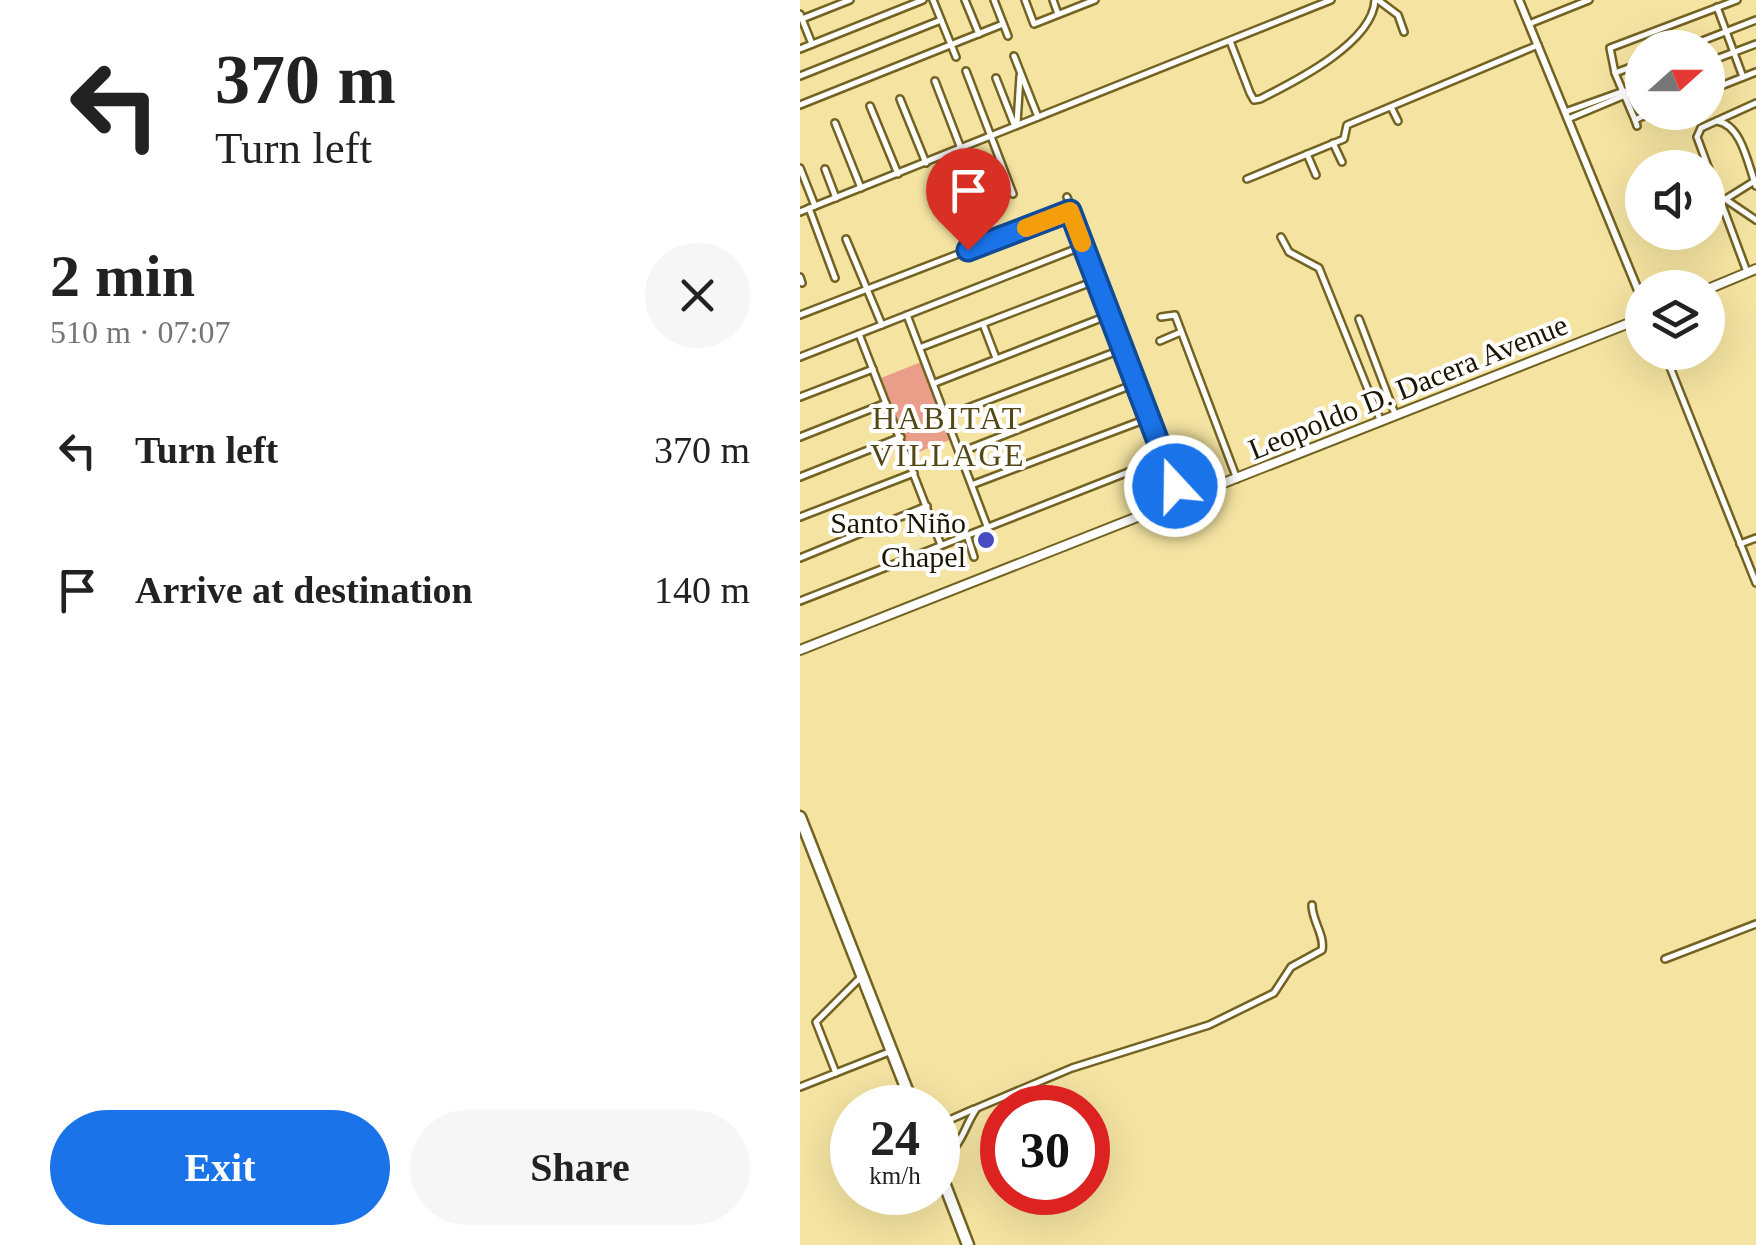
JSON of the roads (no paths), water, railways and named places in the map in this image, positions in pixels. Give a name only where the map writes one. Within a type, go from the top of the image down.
[{"type":"highway","points":[[800,817],[905,1085]]},
{"type":"highway","points":[[956,1215],[968,1245]]},
{"type":"main road","points":[[1725,282],[1752,270]]},
{"type":"main road","name":"Leopoldo D. Dacera Avenue","points":[[800,650],[1625,325]]},
{"type":"street","points":[[812,44],[801,17],[850,0]]},
{"type":"street","points":[[800,49],[923,0]]},
{"type":"street","points":[[933,0],[956,57]]},
{"type":"street","points":[[965,0],[979,34]]},
{"type":"street","points":[[994,0],[1008,36]]},
{"type":"street","points":[[1025,0],[1034,24],[1094,0]]},
{"type":"street","points":[[1053,0],[1058,14]]},
{"type":"street","points":[[805,209],[1331,0]]},
{"type":"street","points":[[1230,41],[1250,93],[1254,100],[1260,100],[1336,57],[1374,11],[1376,0],[1398,16],[1404,32]]},
{"type":"street","points":[[1519,0],[1630,270]]},
{"type":"street","points":[[1529,24],[1589,0]]},
{"type":"street","points":[[1567,116],[1624,94],[1609,54],[1612,47],[1737,0]]},
{"type":"street","points":[[1717,8],[1742,77]]},
{"type":"street","points":[[800,76],[941,20]]},
{"type":"street","points":[[1726,32],[1756,20]]},
{"type":"street","points":[[800,105],[1003,24]]},
{"type":"street","points":[[1725,55],[1756,44]]},
{"type":"street","points":[[1247,179],[1346,137],[1347,124],[1538,45]]},
{"type":"street","points":[[1014,56],[1038,116]]},
{"type":"street","points":[[1615,73],[1625,69]]},
{"type":"street","points":[[966,71],[1014,194]]},
{"type":"street","points":[[1725,84],[1756,72]]},
{"type":"street","points":[[1015,123],[1020,73]]},
{"type":"street","points":[[996,78],[1015,123]]},
{"type":"street","points":[[935,81],[970,172]]},
{"type":"street","points":[[900,99],[926,163]]},
{"type":"street","points":[[1725,117],[1756,103]]},
{"type":"street","points":[[870,106],[898,174]]},
{"type":"street","points":[[1391,106],[1398,121]]},
{"type":"street","points":[[1725,122],[1735,131],[1755,183],[1725,199]]},
{"type":"street","points":[[836,123],[861,188]]},
{"type":"street","points":[[1334,143],[1342,162]]},
{"type":"street","points":[[1308,154],[1316,175]]},
{"type":"street","points":[[800,168],[805,209],[835,278]]},
{"type":"street","points":[[826,169],[836,198]]},
{"type":"street","points":[[1067,197],[1175,486]]},
{"type":"street","points":[[1725,201],[1756,220]]},
{"type":"street","points":[[1725,205],[1752,270]]},
{"type":"street","points":[[800,315],[1070,211]]},
{"type":"street","points":[[1282,238],[1289,252],[1319,268],[1381,422]]},
{"type":"street","points":[[846,239],[882,325]]},
{"type":"street","points":[[800,358],[1083,246]]},
{"type":"street","points":[[921,347],[1096,280]]},
{"type":"street","points":[[1161,318],[1173,313],[1237,479]]},
{"type":"street","points":[[908,314],[988,526]]},
{"type":"street","points":[[935,383],[1110,315]]},
{"type":"street","points":[[1359,319],[1396,416]]},
{"type":"street","points":[[982,324],[996,359]]},
{"type":"street","points":[[1160,341],[1181,332]]},
{"type":"street","points":[[859,334],[941,545]]},
{"type":"street","points":[[947,416],[1124,349]]},
{"type":"street","points":[[800,398],[873,369]]},
{"type":"street","points":[[1671,370],[1756,583]]},
{"type":"street","points":[[961,452],[1137,384]]},
{"type":"street","points":[[800,436],[886,403]]},
{"type":"street","points":[[973,485],[1149,418]]},
{"type":"street","points":[[800,476],[900,437]]},
{"type":"street","points":[[800,601],[1164,458]]},
{"type":"street","points":[[800,517],[914,472]]},
{"type":"street","points":[[800,558],[927,506]]},
{"type":"street","points":[[967,535],[974,556]]},
{"type":"street","points":[[1740,544],[1756,538]]},
{"type":"street","points":[[960,1115],[1072,1068],[1209,1024],[1274,993],[1291,967],[1322,950],[1322,940],[1312,920],[1312,905]]},
{"type":"street","points":[[1665,959],[1756,924]]},
{"type":"street","points":[[836,1073],[817,1020],[862,976]]},
{"type":"street","points":[[800,1087],[892,1051]]},
{"type":"street","points":[[960,1142],[977,1108]]},
{"type":"place","name":"Santo Niño Chapel","points":[[986,540]]},
{"type":"district","name":"HABITAT VILLAGE","points":[[948,436]]}]
